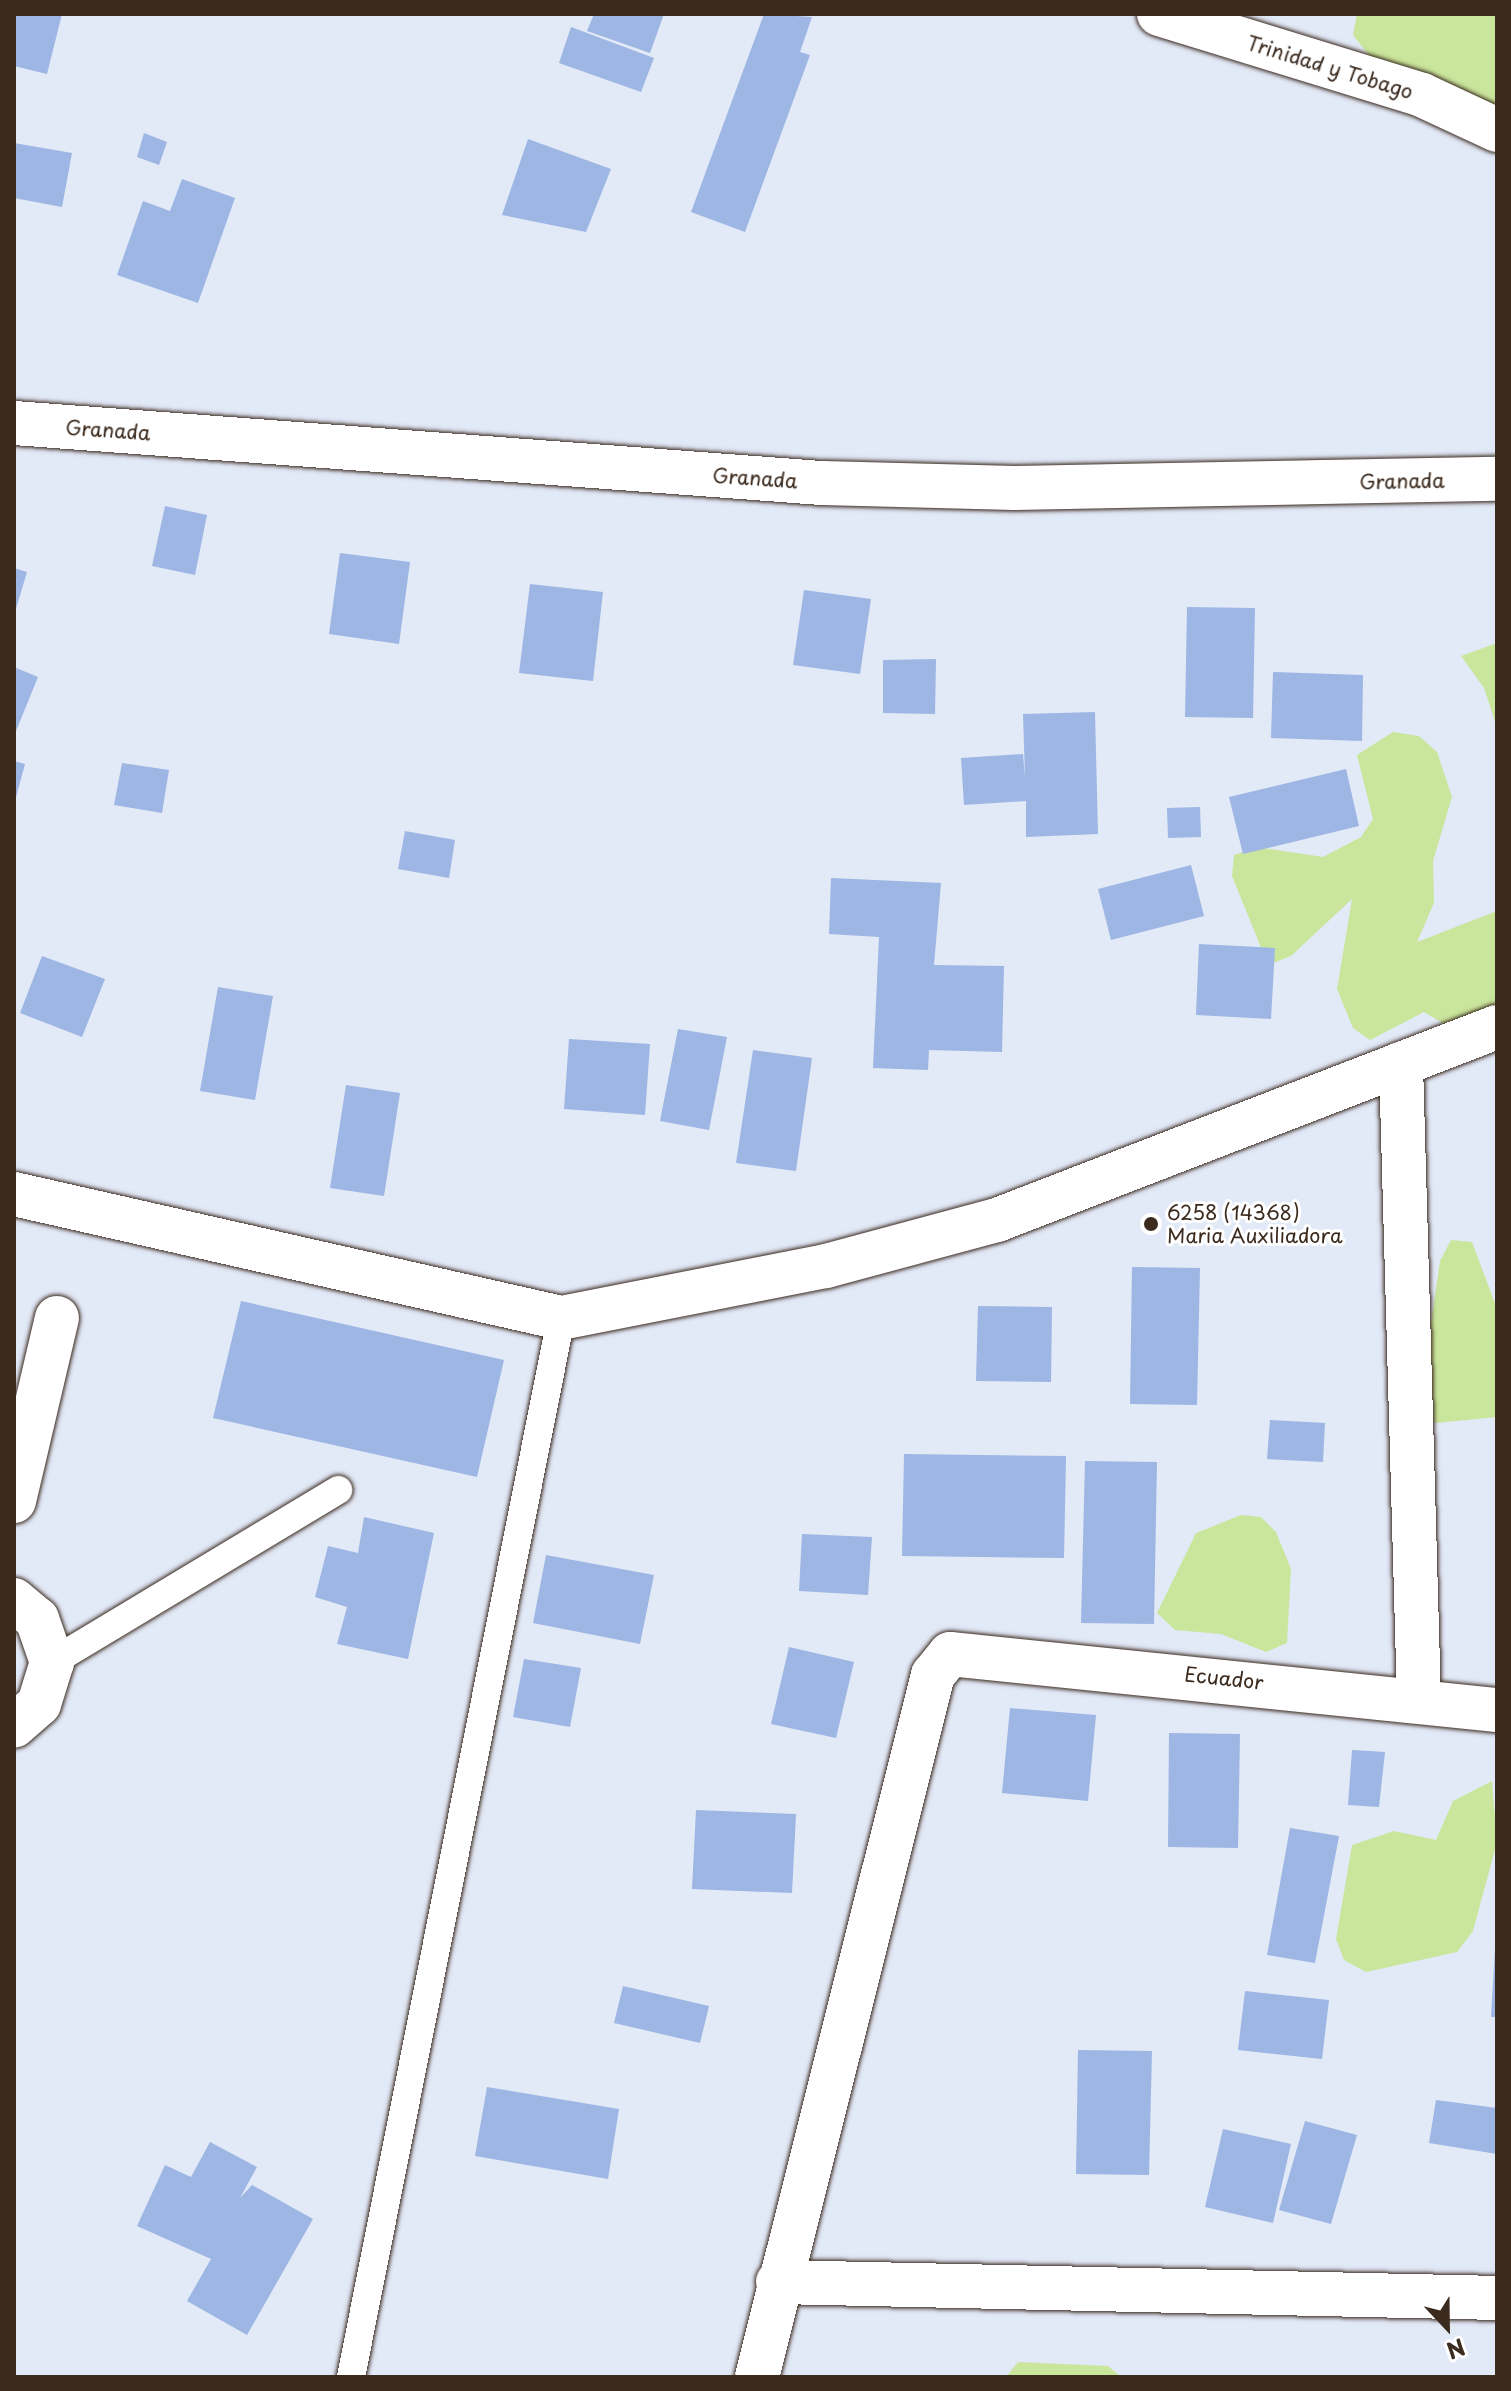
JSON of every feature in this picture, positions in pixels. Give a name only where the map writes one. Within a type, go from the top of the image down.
[{"type":"street","name":"Trinidad y Tobago","points":[[1159,14],[1422,95],[1497,130]]},
{"type":"street","name":"Granada","points":[[14,423],[822,483],[1015,488],[1497,479]]},
{"type":"street","points":[[14,1194],[561,1318],[826,1266],[997,1220],[1497,1027]]},
{"type":"street","points":[[1401,1064],[1419,1699]]},
{"type":"street","points":[[14,1501],[57,1318]]},
{"type":"street","points":[[14,1600],[37,1619],[52,1662],[39,1704],[14,1726]]},
{"type":"street","name":"Ecuador","points":[[778,2282],[933,1675],[950,1654],[1419,1699],[1497,1710]]},
{"type":"street","points":[[757,2377],[778,2282],[1497,2298]]},
{"type":"lane","points":[[351,2377],[561,1318]]},
{"type":"lane","points":[[52,1662],[338,1490]]},
{"type":"green space","points":[[1357,14],[1497,14],[1497,129],[1379,68],[1353,35]]},
{"type":"green space","points":[[1497,643],[1497,728],[1484,688],[1461,656]]},
{"type":"green space","points":[[1393,732],[1419,736],[1437,752],[1452,797],[1433,861],[1434,903],[1417,942],[1497,911],[1497,1046],[1481,1046],[1424,1012],[1370,1040],[1353,1028],[1337,989],[1352,899],[1291,956],[1268,965],[1232,876],[1234,855],[1257,847],[1323,857],[1361,837],[1373,819],[1357,755]]},
{"type":"green space","points":[[1451,1240],[1472,1242],[1497,1309],[1497,1417],[1436,1423],[1418,1412],[1440,1261]]},
{"type":"green space","points":[[1241,1515],[1261,1517],[1276,1532],[1291,1569],[1287,1643],[1266,1652],[1221,1634],[1175,1630],[1157,1613],[1196,1533]]},
{"type":"green space","points":[[1492,1781],[1497,1842],[1473,1931],[1457,1952],[1366,1972],[1344,1960],[1336,1939],[1352,1845],[1394,1831],[1436,1840],[1453,1801]]},
{"type":"green space","points":[[1018,2362],[1108,2366],[1121,2377],[1006,2377]]},
{"type":"building","points":[[14,14],[62,14],[47,74],[14,66]]},
{"type":"building","points":[[594,14],[664,14],[650,53],[587,31]]},
{"type":"building","points":[[764,14],[812,17],[800,52],[810,55],[745,232],[691,212]]},
{"type":"building","points":[[571,27],[654,58],[641,92],[559,63]]},
{"type":"building","points":[[144,133],[167,142],[159,165],[137,157]]},
{"type":"building","points":[[528,139],[611,169],[586,232],[502,215]]},
{"type":"building","points":[[14,143],[72,153],[62,207],[14,198]]},
{"type":"building","points":[[182,179],[235,198],[198,303],[117,275],[143,201],[170,211]]},
{"type":"building","points":[[165,506],[207,515],[195,575],[152,566]]},
{"type":"building","points":[[340,553],[410,562],[399,644],[329,634]]},
{"type":"building","points":[[14,568],[27,572],[15,612],[14,611]]},
{"type":"building","points":[[530,584],[603,592],[593,681],[519,673]]},
{"type":"building","points":[[804,590],[871,599],[860,674],[793,665]]},
{"type":"building","points":[[1187,607],[1255,608],[1253,718],[1185,717]]},
{"type":"building","points":[[936,659],[935,714],[883,713],[883,660]]},
{"type":"building","points":[[14,667],[38,677],[14,736]]},
{"type":"building","points":[[1273,672],[1363,675],[1362,741],[1271,738]]},
{"type":"building","points":[[1095,712],[1098,834],[1026,837],[1026,801],[964,805],[961,758],[1023,754],[1025,778],[1023,714]]},
{"type":"building","points":[[14,761],[25,764],[15,801],[14,801]]},
{"type":"building","points":[[122,763],[169,770],[162,813],[114,805]]},
{"type":"building","points":[[1346,769],[1359,826],[1243,854],[1229,797]]},
{"type":"building","points":[[1200,807],[1201,837],[1168,838],[1167,808]]},
{"type":"building","points":[[405,831],[455,840],[449,878],[398,869]]},
{"type":"building","points":[[1191,865],[1204,916],[1111,940],[1098,889]]},
{"type":"building","points":[[831,878],[941,883],[934,965],[1004,966],[1002,1052],[929,1050],[928,1070],[873,1068],[879,937],[829,934]]},
{"type":"building","points":[[1199,944],[1275,948],[1271,1019],[1196,1015]]},
{"type":"building","points":[[42,956],[105,979],[82,1037],[20,1013]]},
{"type":"building","points":[[218,987],[273,996],[255,1100],[200,1091]]},
{"type":"building","points":[[678,1029],[727,1037],[709,1130],[660,1121]]},
{"type":"building","points":[[569,1039],[650,1044],[645,1115],[564,1109]]},
{"type":"building","points":[[753,1050],[812,1058],[796,1171],[736,1163]]},
{"type":"building","points":[[346,1085],[400,1093],[384,1196],[330,1188]]},
{"type":"building","points":[[1132,1267],[1200,1268],[1197,1405],[1130,1404]]},
{"type":"building","points":[[241,1301],[504,1360],[477,1477],[213,1418]]},
{"type":"building","points":[[978,1306],[1052,1307],[1051,1382],[976,1381]]},
{"type":"building","points":[[1270,1420],[1325,1423],[1323,1462],[1267,1459]]},
{"type":"building","points":[[904,1454],[1066,1456],[1064,1558],[902,1556]]},
{"type":"building","points":[[1085,1461],[1157,1462],[1154,1624],[1081,1623]]},
{"type":"building","points":[[364,1517],[434,1533],[408,1659],[337,1644],[347,1607],[315,1597],[328,1546],[358,1553]]},
{"type":"building","points":[[802,1534],[872,1537],[868,1595],[799,1591]]},
{"type":"building","points":[[546,1555],[654,1575],[640,1644],[533,1623]]},
{"type":"building","points":[[789,1647],[854,1662],[836,1738],[771,1724]]},
{"type":"building","points":[[524,1659],[581,1668],[570,1727],[513,1717]]},
{"type":"building","points":[[1010,1708],[1096,1715],[1088,1801],[1002,1793]]},
{"type":"building","points":[[1169,1733],[1240,1734],[1238,1848],[1168,1847]]},
{"type":"building","points":[[1352,1750],[1385,1752],[1379,1807],[1348,1805]]},
{"type":"building","points":[[696,1810],[796,1814],[792,1893],[692,1889]]},
{"type":"building","points":[[1290,1828],[1339,1836],[1315,1963],[1267,1955]]},
{"type":"building","points":[[1495,1949],[1497,2017],[1491,2017]]},
{"type":"building","points":[[623,1986],[709,2006],[700,2043],[614,2023]]},
{"type":"building","points":[[1245,1991],[1329,2000],[1322,2059],[1238,2050]]},
{"type":"building","points":[[1078,2050],[1152,2051],[1149,2175],[1076,2174]]},
{"type":"building","points":[[487,2087],[619,2109],[608,2179],[475,2156]]},
{"type":"building","points":[[1436,2100],[1497,2108],[1497,2154],[1429,2143]]},
{"type":"building","points":[[1305,2121],[1357,2135],[1331,2224],[1279,2210]]},
{"type":"building","points":[[1223,2129],[1291,2144],[1273,2223],[1205,2207]]},
{"type":"building","points":[[210,2142],[257,2167],[240,2198],[252,2185],[313,2219],[247,2335],[187,2301],[211,2259],[137,2226],[165,2165],[191,2177]]},
{"type":"place","name":"6258 (14368) Maria Auxiliadora","points":[[1151,1224]]}]
